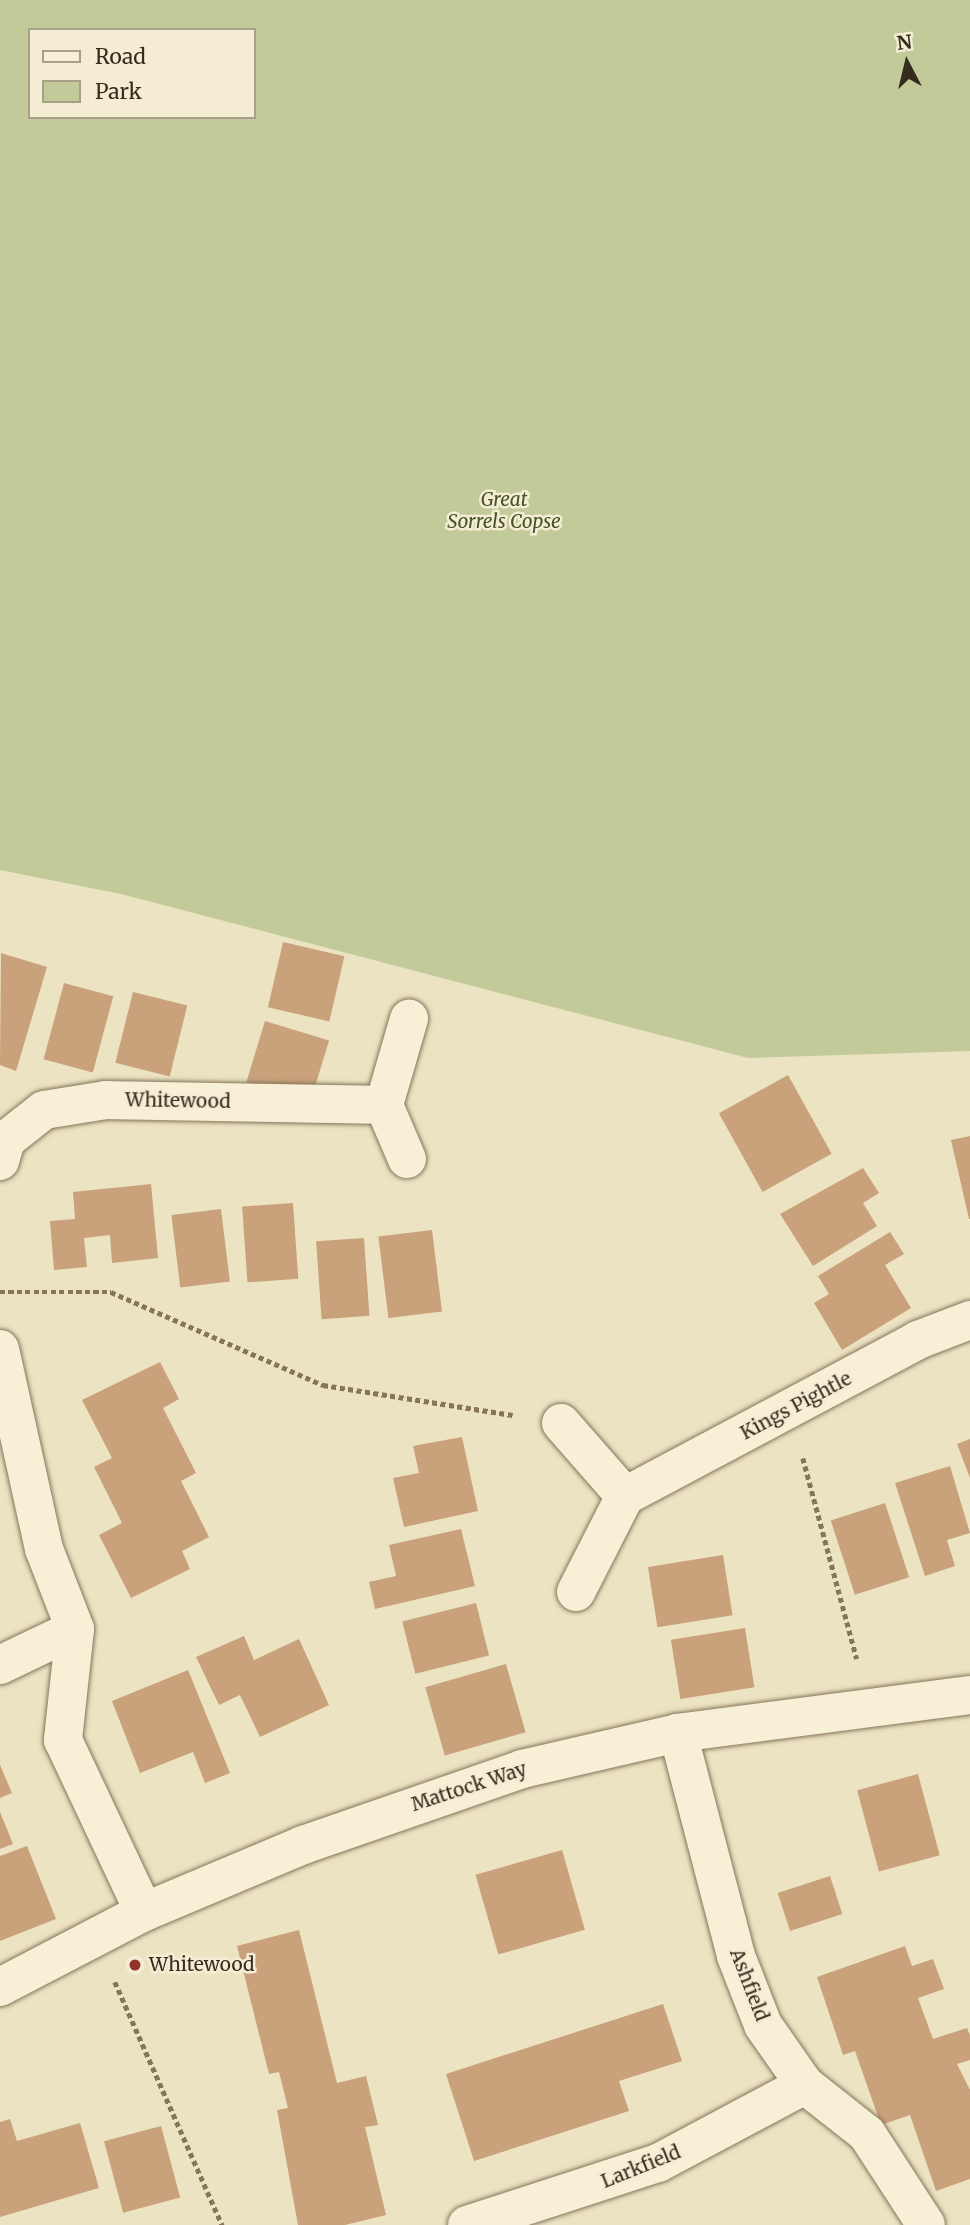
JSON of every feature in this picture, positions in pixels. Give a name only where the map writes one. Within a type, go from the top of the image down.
[{"type":"street","points":[[407,1159],[384,1105],[409,1019]]},
{"type":"street","name":"Whitewood","points":[[0,1161],[6,1140],[44,1110],[106,1100],[384,1105]]},
{"type":"street","name":"Kings Pightle","points":[[625,1496],[790,1411],[918,1340],[970,1320]]},
{"type":"street","points":[[0,1349],[44,1549],[75,1629],[64,1740],[144,1912]]},
{"type":"street","points":[[561,1423],[625,1496],[576,1592]]},
{"type":"street","points":[[0,1665],[75,1629]]},
{"type":"street","name":"Mattock Way","points":[[0,1987],[144,1912],[427,1799],[522,1769],[678,1733],[869,1704],[970,1695]]},
{"type":"street","name":"Ashfield","points":[[678,1733],[736,1956],[763,2025],[805,2085],[867,2134],[926,2225]]},
{"type":"street","name":"Larkfield","points":[[467,2225],[658,2163],[805,2085]]},
{"type":"path","points":[[0,1292],[111,1292],[323,1385],[561,1423]]},
{"type":"path","points":[[790,1411],[869,1704]]},
{"type":"path","points":[[109,1968],[222,2225]]},
{"type":"green space","name":"Great Sorrels Copse","points":[[0,0],[970,0],[970,1051],[748,1058],[121,894],[0,870]]},
{"type":"building","points":[[283,942],[344,956],[329,1021],[268,1007]]},
{"type":"building","points":[[1,953],[47,967],[16,1071],[0,1065]]},
{"type":"building","points":[[64,983],[113,996],[93,1073],[44,1059]]},
{"type":"building","points":[[133,992],[187,1006],[170,1076],[115,1063]]},
{"type":"building","points":[[265,1021],[329,1041],[310,1102],[246,1082]]},
{"type":"building","points":[[788,1075],[832,1154],[763,1192],[719,1113]]},
{"type":"building","points":[[970,1136],[970,1219],[969,1219],[951,1140]]},
{"type":"building","points":[[863,1168],[879,1193],[863,1203],[877,1226],[813,1266],[780,1214]]},
{"type":"building","points":[[151,1184],[158,1258],[112,1263],[110,1235],[84,1238],[87,1267],[54,1270],[50,1221],[75,1219],[73,1192]]},
{"type":"building","points":[[293,1203],[298,1279],[247,1282],[242,1207]]},
{"type":"building","points":[[221,1209],[230,1281],[180,1288],[171,1215]]},
{"type":"building","points":[[432,1230],[442,1311],[388,1318],[378,1237]]},
{"type":"building","points":[[890,1232],[904,1254],[885,1265],[911,1308],[842,1350],[814,1303],[829,1294],[818,1276]]},
{"type":"building","points":[[364,1238],[369,1316],[322,1319],[316,1241]]},
{"type":"building","points":[[160,1362],[179,1399],[163,1408],[196,1473],[181,1481],[209,1537],[182,1551],[190,1569],[131,1598],[99,1535],[122,1523],[94,1467],[112,1458],[82,1400]]},
{"type":"building","points":[[462,1437],[478,1511],[404,1527],[393,1478],[419,1473],[413,1446]]},
{"type":"building","points":[[970,1439],[970,1478],[957,1444]]},
{"type":"building","points":[[950,1466],[970,1533],[947,1540],[955,1566],[925,1576],[895,1483]]},
{"type":"building","points":[[885,1503],[909,1577],[855,1595],[831,1521]]},
{"type":"building","points":[[461,1529],[475,1586],[375,1609],[369,1582],[396,1576],[389,1545]]},
{"type":"building","points":[[723,1555],[733,1615],[657,1627],[648,1567]]},
{"type":"building","points":[[476,1603],[489,1655],[415,1674],[402,1621]]},
{"type":"building","points":[[745,1628],[754,1687],[680,1699],[671,1640]]},
{"type":"building","points":[[244,1636],[254,1660],[299,1639],[329,1705],[260,1737],[240,1695],[219,1705],[196,1657]]},
{"type":"building","points":[[506,1664],[526,1732],[445,1755],[425,1687]]},
{"type":"building","points":[[188,1670],[230,1773],[205,1783],[193,1752],[140,1773],[112,1701]]},
{"type":"building","points":[[0,1765],[12,1793],[0,1798]]},
{"type":"building","points":[[918,1774],[940,1855],[879,1871],[857,1790]]},
{"type":"building","points":[[0,1812],[13,1844],[0,1849]]},
{"type":"building","points":[[27,1846],[56,1919],[0,1941],[0,1856]]},
{"type":"building","points":[[562,1850],[585,1930],[498,1955],[475,1875]]},
{"type":"building","points":[[830,1876],[842,1914],[790,1931],[778,1893]]},
{"type":"building","points":[[299,1930],[337,2083],[366,2076],[378,2125],[365,2127],[386,2215],[345,2225],[298,2225],[277,2110],[288,2108],[279,2072],[269,2074],[237,1946]]},
{"type":"building","points":[[905,1946],[912,1966],[933,1959],[944,1989],[918,1998],[933,2039],[967,2028],[970,2035],[970,2060],[957,2064],[970,2090],[970,2179],[936,2191],[910,2115],[881,2125],[855,2051],[843,2055],[817,1977]]},
{"type":"building","points":[[663,2004],[682,2061],[619,2081],[629,2111],[474,2161],[446,2074]]},
{"type":"building","points":[[10,2119],[17,2141],[80,2123],[99,2188],[0,2217],[0,2122]]},
{"type":"building","points":[[161,2126],[180,2197],[123,2213],[104,2141]]},
{"type":"place","name":"Whitewood","points":[[135,1965]]}]
